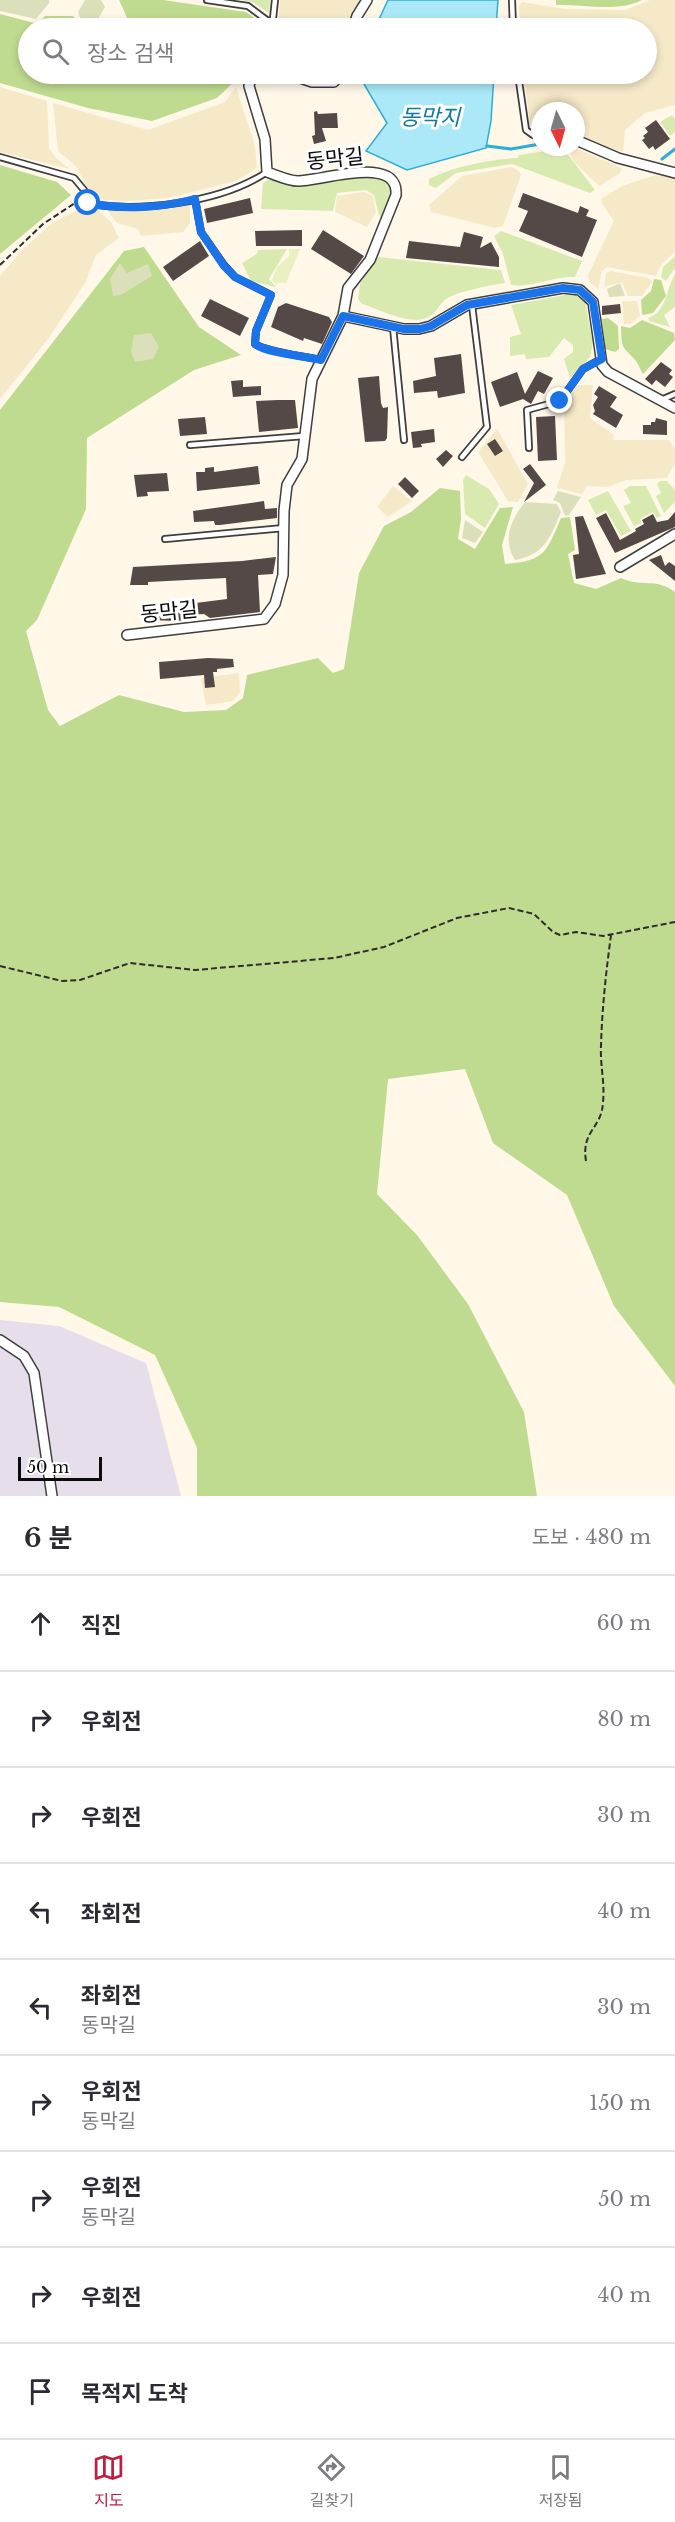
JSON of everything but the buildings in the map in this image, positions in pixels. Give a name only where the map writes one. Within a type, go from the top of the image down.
[{"type":"street","points":[[356,18],[367,0]]},
{"type":"street","points":[[251,84],[250,93],[265,139],[267,172]]},
{"type":"street","points":[[585,144],[618,158],[675,173]]},
{"type":"street","name":"동막길","points":[[127,635],[264,619],[275,604],[283,575],[287,485],[302,459],[312,379],[343,316],[348,288],[369,260],[392,208],[397,186],[391,177],[370,172],[298,181],[267,172]]},
{"type":"street","points":[[343,316],[393,327],[420,329],[431,326],[472,304],[563,288],[580,290],[593,302],[602,359],[608,372],[675,408]]},
{"type":"street","points":[[620,567],[675,534]]},
{"type":"street","points":[[0,1340],[24,1356],[34,1372],[52,1496]]},
{"type":"lane","points":[[207,0],[248,6],[262,18]]},
{"type":"lane","points":[[273,18],[275,0]]},
{"type":"lane","points":[[512,0],[513,18]]},
{"type":"lane","points":[[519,84],[526,130],[531,134]]},
{"type":"lane","points":[[0,157],[75,178],[84,190],[88,203]]},
{"type":"lane","points":[[81,202],[108,207],[168,205],[237,186],[267,172]]},
{"type":"lane","points":[[195,199],[201,232],[224,266],[235,277],[271,295],[256,331],[255,344],[263,350],[283,351],[321,360]]},
{"type":"lane","points":[[462,457],[487,427],[472,304]]},
{"type":"lane","points":[[393,327],[404,440]]},
{"type":"lane","points":[[529,448],[527,410],[560,401],[583,369],[602,359]]},
{"type":"lane","points":[[660,400],[675,394]]},
{"type":"lane","points":[[190,445],[306,435]]},
{"type":"lane","points":[[165,539],[284,528]]},
{"type":"path","points":[[0,266],[43,224],[65,212],[70,205],[81,202]]},
{"type":"path","points":[[0,966],[62,981],[80,980],[130,963],[195,970],[334,958],[384,947],[457,918],[509,908],[534,914],[553,932],[560,934],[576,932],[611,935],[675,922]]},
{"type":"path","points":[[586,1161],[584,1150],[587,1135],[598,1121],[603,1103],[601,1046],[611,935]]},
{"type":"shaded area","points":[[280,0],[360,0],[353,18],[279,18]]},
{"type":"shaded area","points":[[650,0],[675,0],[675,105],[645,113],[625,130],[623,152],[585,137],[585,102],[531,102],[530,125],[525,84],[657,84],[657,18],[520,18],[519,6],[522,2],[565,9],[625,10]]},
{"type":"shaded area","points":[[0,87],[47,101],[49,148],[56,158],[70,169],[0,152]]},
{"type":"shaded area","points":[[236,87],[255,146],[257,168],[236,181],[168,198],[125,201],[93,199],[76,166],[58,151],[53,103],[148,130],[225,102]]},
{"type":"shaded area","points":[[585,152],[622,168],[619,174],[599,186],[574,162],[571,156],[585,156]]},
{"type":"shaded area","points":[[511,167],[519,171],[521,175],[503,226],[495,228],[431,212],[429,205],[462,176]]},
{"type":"shaded area","points":[[656,175],[675,178],[675,252],[661,265],[656,276],[607,267],[602,271],[598,289],[589,282],[588,275],[614,221],[601,202],[602,198],[622,186]]},
{"type":"shaded area","points":[[364,192],[373,196],[376,213],[367,227],[335,212],[337,196]]},
{"type":"shaded area","points":[[190,203],[190,223],[183,232],[141,236],[138,229],[117,223],[107,210],[170,209]]},
{"type":"shaded area","points":[[82,208],[98,210],[111,222],[119,238],[96,255],[85,283],[48,339],[0,399],[0,276],[23,249],[52,223]]},
{"type":"shaded area","points":[[610,271],[649,278],[652,282],[642,296],[628,296],[622,282],[604,287],[606,273]]},
{"type":"shaded area","points":[[622,301],[637,301],[640,316],[630,324],[624,324]]},
{"type":"shaded area","points":[[576,385],[593,385],[590,418],[614,435],[613,440],[669,440],[675,449],[675,463],[667,478],[626,480],[608,487],[587,486],[582,494],[557,488],[565,463],[564,408]]},
{"type":"shaded area","points":[[497,429],[528,484],[518,502],[508,501],[478,452]]},
{"type":"shaded area","points":[[393,486],[412,501],[388,517],[377,507]]},
{"type":"shaded area","points":[[239,673],[240,692],[233,701],[206,705],[201,678]]},
{"type":"shaded area","points":[[0,1320],[59,1326],[146,1363],[181,1496],[0,1496]]},
{"type":"green space","points":[[0,0],[49,0],[37,18],[0,11]]},
{"type":"green space","points":[[85,0],[101,0],[105,7],[99,18],[80,18],[78,12]]},
{"type":"green space","points":[[119,0],[163,0],[246,12],[254,18],[127,18]]},
{"type":"green space","points":[[240,0],[270,0],[269,13],[252,2]]},
{"type":"green space","points":[[556,0],[642,0],[611,7],[556,5]]},
{"type":"green space","points":[[0,14],[18,19],[18,84],[232,84],[217,98],[152,121],[88,108],[0,83]]},
{"type":"green space","points":[[45,16],[73,16],[75,18],[43,18]]},
{"type":"green space","points":[[672,115],[675,119],[675,132],[670,136],[660,122]]},
{"type":"green space","points":[[531,153],[531,156],[569,156],[595,190],[590,193],[512,164],[456,173],[436,188],[429,185],[429,179],[439,174],[483,162],[517,158],[519,155]]},
{"type":"green space","points":[[0,165],[57,182],[71,195],[0,254]]},
{"type":"green space","points":[[365,174],[389,180],[394,194],[384,222],[379,215],[374,195],[366,190],[337,193],[333,211],[261,209],[263,183],[269,179],[293,184]]},
{"type":"green space","points":[[501,231],[582,261],[575,277],[527,285],[511,285],[503,254],[494,236]]},
{"type":"green space","points":[[144,247],[199,327],[241,355],[194,370],[87,438],[86,509],[37,620],[26,631],[48,710],[60,726],[119,695],[184,712],[226,710],[243,698],[247,675],[318,658],[333,673],[344,669],[359,573],[384,526],[411,512],[440,488],[460,491],[461,519],[458,539],[475,549],[500,508],[513,507],[502,545],[505,564],[529,560],[542,553],[552,540],[561,518],[570,517],[575,550],[568,554],[574,583],[596,589],[621,578],[661,585],[675,592],[675,1386],[614,1306],[567,1195],[493,1143],[465,1069],[388,1079],[377,1194],[417,1235],[468,1304],[524,1412],[537,1496],[197,1496],[197,1448],[155,1355],[59,1307],[0,1302],[0,410],[124,251]]},
{"type":"green space","points":[[287,249],[269,279],[276,287],[251,281],[242,263],[257,254],[258,250]]},
{"type":"green space","points":[[289,249],[300,249],[286,283],[278,282],[277,285],[272,280],[277,267],[289,256]]},
{"type":"green space","points":[[675,256],[675,268],[666,281],[661,277],[663,267]]},
{"type":"green space","points":[[378,257],[501,270],[505,283],[451,296],[426,318],[419,320],[402,318],[362,304],[358,299],[360,284]]},
{"type":"green space","points":[[120,263],[127,273],[148,264],[152,276],[121,295],[113,296],[110,279]]},
{"type":"green space","points":[[675,274],[675,307],[664,315],[670,327],[649,321],[648,318],[659,311],[663,305]]},
{"type":"green space","points":[[654,279],[661,280],[666,296],[653,313],[642,315],[641,300],[651,291]]},
{"type":"green space","points":[[620,283],[625,296],[609,297],[607,289]]},
{"type":"green space","points":[[576,295],[585,301],[593,343],[590,357],[570,378],[564,359],[573,352],[573,345],[564,338],[549,357],[526,359],[525,354],[510,356],[510,337],[521,334],[511,305]]},
{"type":"green space","points":[[608,318],[618,326],[619,349],[615,352],[605,349],[602,319]]},
{"type":"green space","points":[[642,320],[674,333],[675,340],[643,374],[636,361],[623,346],[621,326],[630,328]]},
{"type":"green space","points":[[151,333],[159,347],[153,359],[135,362],[131,352],[134,335]]},
{"type":"green space","points":[[466,475],[489,489],[499,504],[485,528],[465,514],[463,480]]},
{"type":"green space","points":[[660,481],[667,481],[675,490],[675,502],[664,513],[656,496],[661,493],[657,484]]},
{"type":"green space","points":[[630,486],[646,486],[661,516],[657,518],[653,512],[640,519],[642,523],[634,526],[623,506],[631,503],[624,490]]},
{"type":"green space","points":[[558,491],[581,497],[569,515],[565,516],[560,503],[553,500]]},
{"type":"green space","points":[[608,491],[631,531],[621,536],[606,510],[596,515],[588,500]]},
{"type":"green space","points":[[525,502],[557,504],[561,512],[545,544],[533,554],[515,560],[509,545],[510,530]]},
{"type":"green space","points":[[465,520],[483,532],[475,543],[462,538]]},
{"type":"water","points":[[388,0],[498,0],[497,18],[380,18]]},
{"type":"water","name":"동막지","points":[[364,84],[493,84],[491,121],[486,148],[407,170],[366,151],[387,123]]},
{"type":"waterway","points":[[487,146],[511,149],[531,146]]},
{"type":"waterway","points":[[662,159],[675,149]]},
{"type":"route","points":[[88,203],[108,207],[168,205],[195,199],[201,232],[224,266],[235,277],[271,295],[256,331],[255,344],[263,350],[283,351],[321,360],[343,316],[404,329],[420,329],[431,326],[467,305],[563,288],[580,290],[593,302],[602,359],[583,369],[560,401]]}]
